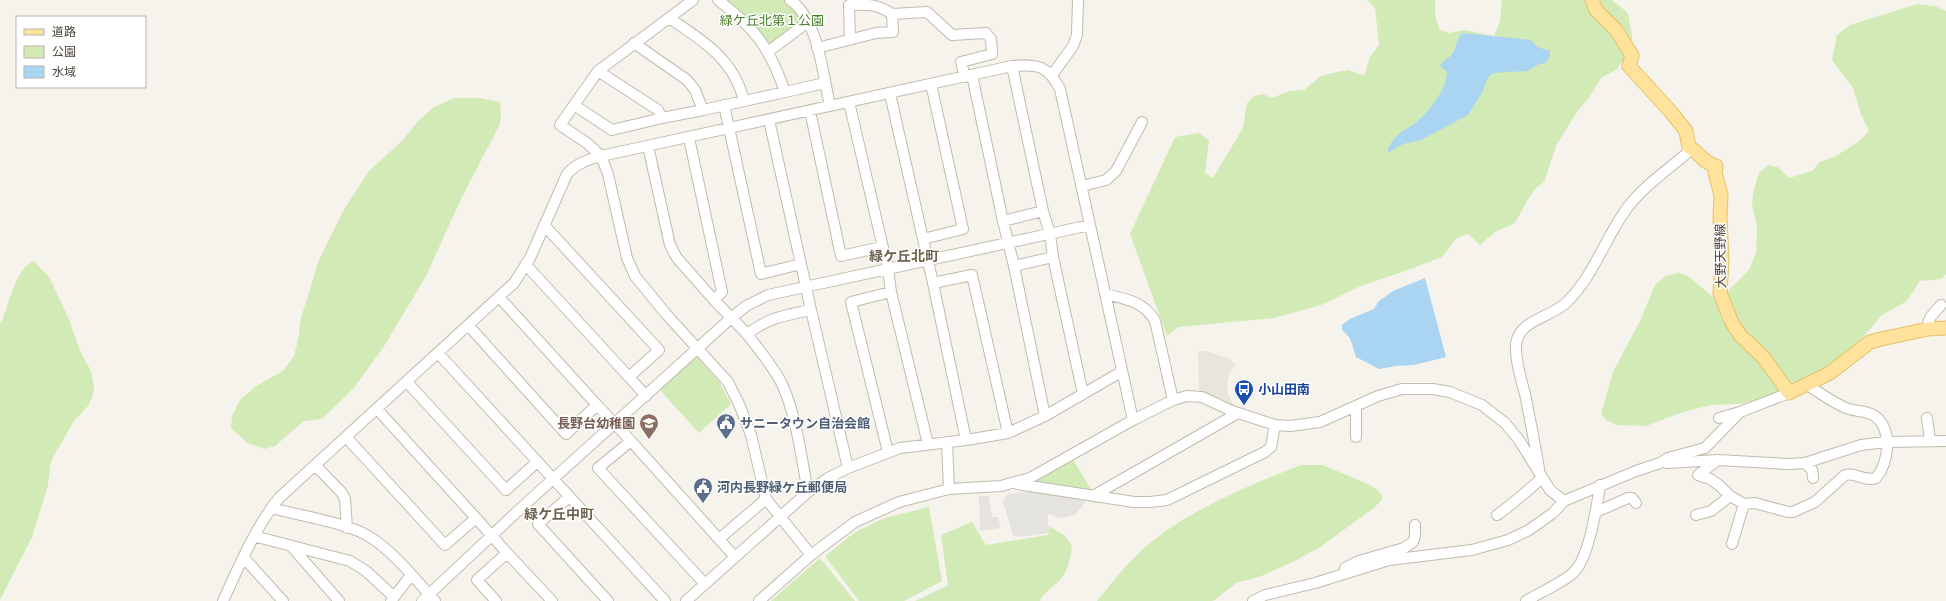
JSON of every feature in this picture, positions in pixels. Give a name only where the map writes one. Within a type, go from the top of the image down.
[{"type":"main road","points":[[1592,0],[1596,10],[1616,30],[1632,54],[1629,66],[1686,131],[1689,147]]},
{"type":"main road","name":"大野天野線","points":[[1689,147],[1707,163],[1716,166],[1715,173],[1721,195],[1720,239],[1722,259],[1720,293],[1726,309],[1740,335],[1764,358],[1789,393]]},
{"type":"main road","points":[[1789,393],[1830,373],[1870,342],[1881,338],[1928,329],[1946,328]]},
{"type":"street","points":[[693,0],[598,71],[560,125],[587,143],[601,156],[608,174],[627,258],[635,276],[728,382],[739,404],[751,436],[766,499],[779,518],[811,555]]},
{"type":"street","points":[[718,0],[742,18],[755,32],[768,52],[779,74],[785,92]]},
{"type":"street","points":[[790,0],[800,8],[809,21],[817,48],[830,106]]},
{"type":"street","points":[[1052,75],[1073,46],[1077,35],[1078,0]]},
{"type":"street","points":[[850,39],[849,5],[871,4],[884,8],[892,14],[927,12],[952,35],[986,33],[991,39],[992,54],[961,62],[968,76],[1007,243],[1014,266],[1045,416]]},
{"type":"street","points":[[817,48],[876,33],[893,32],[892,14]]},
{"type":"street","points":[[669,18],[710,45],[725,62],[736,79],[744,101]]},
{"type":"street","points":[[768,52],[809,21]]},
{"type":"street","points":[[634,43],[687,80],[695,90],[703,110]]},
{"type":"street","points":[[224,600],[254,536],[270,508],[315,465],[500,297],[514,282],[526,265],[567,174],[582,162],[601,156],[890,94],[1012,66],[1034,65],[1052,75],[1060,89],[1121,372],[1133,420]]},
{"type":"street","points":[[1012,66],[1043,211],[1050,234],[1083,394]]},
{"type":"street","points":[[598,71],[658,110],[662,118]]},
{"type":"street","points":[[574,105],[612,130],[825,83]]},
{"type":"street","points":[[923,239],[963,229],[931,84]]},
{"type":"street","points":[[890,94],[933,283],[966,440]]},
{"type":"street","points":[[849,102],[888,269],[891,292],[928,444]]},
{"type":"street","points":[[724,105],[761,274],[801,264]]},
{"type":"street","points":[[810,111],[841,256],[882,247]]},
{"type":"street","points":[[769,120],[848,468]]},
{"type":"street","points":[[1082,186],[1106,180],[1116,170],[1142,122]]},
{"type":"street","points":[[689,138],[722,292],[714,300]]},
{"type":"street","points":[[648,146],[670,245],[677,258],[768,360],[782,384],[791,408],[808,492]]},
{"type":"street","points":[[1541,476],[1534,433],[1518,362],[1516,344],[1519,334],[1523,328],[1533,321],[1556,312],[1568,301],[1594,264],[1622,214],[1633,199],[1686,154],[1689,147]]},
{"type":"street","points":[[1003,221],[1043,211]]},
{"type":"street","points":[[544,225],[659,350],[629,378]]},
{"type":"street","points":[[270,508],[347,528],[369,536],[386,549],[411,575],[429,599],[492,535],[730,318],[746,306],[768,295],[1090,226]]},
{"type":"street","points":[[1014,266],[1054,257]]},
{"type":"street","points":[[526,265],[646,396]]},
{"type":"street","points":[[933,283],[972,275],[1008,432]]},
{"type":"street","points":[[888,452],[851,302],[891,292]]},
{"type":"street","points":[[1105,294],[1137,302],[1151,313],[1155,320],[1174,400]]},
{"type":"street","points":[[500,297],[735,556]]},
{"type":"street","points":[[1928,329],[1931,317],[1942,306]]},
{"type":"street","points":[[746,334],[768,321],[811,310]]},
{"type":"street","points":[[468,325],[566,434],[597,405]]},
{"type":"street","points":[[438,353],[665,601]]},
{"type":"street","points":[[690,600],[735,556],[808,492],[828,478],[848,468],[900,448],[966,440],[1008,432],[1045,416],[1121,372]]},
{"type":"street","points":[[407,382],[506,490],[537,462]]},
{"type":"street","points":[[1718,460],[1698,475],[1719,484],[1730,496],[1744,504],[1755,503],[1793,512],[1827,498],[1845,475],[1853,474],[1869,480],[1876,478],[1887,454],[1883,426],[1873,415],[1846,408],[1812,388],[1808,383]]},
{"type":"street","points":[[759,601],[811,555],[855,522],[899,502],[949,489],[1002,486],[1030,478],[1133,420],[1174,400],[1187,396],[1202,397],[1238,413],[1275,425],[1302,425],[1320,422],[1378,396],[1402,389],[1433,389],[1450,392],[1482,405],[1505,423],[1519,440],[1550,490],[1564,501]]},
{"type":"street","points":[[1719,418],[1740,412],[1789,393]]},
{"type":"street","points":[[1356,407],[1356,437]]},
{"type":"street","points":[[377,409],[552,601]]},
{"type":"street","points":[[1253,601],[1265,595],[1307,585],[1389,560],[1472,550],[1508,540],[1529,530],[1553,513],[1564,501],[1600,485],[1660,463],[1668,458],[1705,448],[1740,412]]},
{"type":"street","points":[[1093,496],[1238,413]]},
{"type":"street","points":[[1927,418],[1930,441]]},
{"type":"street","points":[[1014,483],[1062,489],[1093,496],[1134,502],[1167,500],[1265,452],[1270,447],[1275,425]]},
{"type":"street","points":[[346,437],[445,545],[476,518]]},
{"type":"street","points":[[631,441],[598,468],[705,584]]},
{"type":"street","points":[[1660,463],[1718,460],[1788,464],[1805,463],[1861,445],[1886,442],[1946,441]]},
{"type":"street","points":[[947,442],[949,489]]},
{"type":"street","points":[[1805,463],[1812,470],[1813,478]]},
{"type":"street","points":[[315,465],[342,493],[347,528]]},
{"type":"street","points":[[1497,515],[1512,505],[1517,498],[1541,476]]},
{"type":"street","points":[[1526,601],[1574,572],[1582,561],[1596,512],[1600,485]]},
{"type":"street","points":[[1696,515],[1711,511],[1730,496]]},
{"type":"street","points":[[569,497],[538,524],[608,601]]},
{"type":"street","points":[[1596,512],[1628,498],[1632,498],[1636,503]]},
{"type":"street","points":[[719,539],[766,499]]},
{"type":"street","points":[[1732,544],[1744,504]]},
{"type":"street","points":[[1307,585],[1316,578],[1355,565],[1359,561],[1404,548],[1413,542],[1415,536],[1415,525]]},
{"type":"street","points":[[254,536],[350,561],[366,571],[392,599],[411,575]]},
{"type":"street","points":[[292,547],[339,601]]},
{"type":"street","points":[[496,601],[477,580],[508,553]]},
{"type":"street","points":[[244,558],[283,601]]},
{"type":"shaded area","points":[[1198,351],[1205,351],[1228,358],[1236,365],[1229,374],[1227,384],[1228,395],[1234,405],[1199,390]]},
{"type":"shaded area","points":[[1037,491],[1088,499],[1075,515],[1060,518],[1048,514],[1048,533],[1019,537],[1013,535],[1003,501],[1008,494]]},
{"type":"shaded area","points":[[979,496],[989,496],[992,517],[998,517],[1001,528],[980,531]]},
{"type":"green space","name":"緑ケ丘北第１公園","points":[[720,0],[788,0],[806,19],[768,50]]},
{"type":"green space","points":[[1367,0],[1435,0],[1435,15],[1440,30],[1449,33],[1465,30],[1494,36],[1500,22],[1502,0],[1612,0],[1628,13],[1632,37],[1631,48],[1617,69],[1601,78],[1589,98],[1576,113],[1556,146],[1544,182],[1535,189],[1515,223],[1495,232],[1480,245],[1468,234],[1457,238],[1442,257],[1361,286],[1321,305],[1274,318],[1178,327],[1167,336],[1130,234],[1175,137],[1199,133],[1209,140],[1205,173],[1213,178],[1243,128],[1247,103],[1254,96],[1263,94],[1272,98],[1290,91],[1304,90],[1321,76],[1348,70],[1364,76],[1370,57],[1379,45],[1375,8]]},
{"type":"green space","points":[[1917,4],[1935,6],[1946,11],[1946,274],[1941,279],[1920,281],[1907,301],[1882,315],[1845,358],[1814,385],[1758,403],[1711,405],[1683,412],[1646,426],[1617,425],[1606,420],[1601,414],[1613,372],[1640,321],[1655,285],[1666,276],[1678,273],[1688,276],[1718,301],[1749,270],[1756,253],[1757,226],[1752,204],[1754,189],[1759,173],[1769,165],[1778,167],[1789,178],[1812,171],[1820,162],[1836,156],[1858,142],[1869,131],[1861,114],[1853,88],[1832,60],[1837,35],[1850,25]]},
{"type":"green space","points":[[454,98],[479,98],[500,102],[500,124],[461,199],[426,276],[383,348],[353,389],[322,419],[304,421],[275,446],[264,449],[246,442],[231,428],[232,416],[240,400],[256,386],[283,371],[294,356],[301,318],[319,260],[343,211],[369,171],[402,141],[418,121],[434,107]]},
{"type":"green space","points":[[34,261],[49,277],[68,317],[81,353],[91,371],[94,387],[93,395],[88,406],[74,421],[51,461],[48,485],[32,537],[0,600],[0,324],[21,272]]},
{"type":"green space","points":[[694,354],[720,383],[731,404],[699,433],[658,388]]},
{"type":"green space","points":[[1072,458],[1091,489],[1087,492],[1037,485],[1033,480]]},
{"type":"green space","points":[[1301,465],[1323,465],[1370,485],[1379,491],[1383,498],[1374,508],[1320,547],[1293,562],[1259,577],[1236,583],[1213,601],[1097,601],[1131,561],[1167,530],[1210,504]]},
{"type":"green space","points":[[929,507],[942,581],[904,601],[859,601],[825,556],[855,532],[885,518]]},
{"type":"green space","points":[[972,522],[986,545],[1048,535],[1049,526],[1064,535],[1072,545],[1070,559],[1065,572],[1060,580],[1046,592],[1040,601],[915,601],[948,585],[941,535]]},
{"type":"green space","points":[[820,558],[855,601],[771,601]]},
{"type":"water","points":[[1462,33],[1531,40],[1537,47],[1550,51],[1550,56],[1546,63],[1539,64],[1528,71],[1493,73],[1487,79],[1483,91],[1468,115],[1421,140],[1403,144],[1387,153],[1393,140],[1401,132],[1421,118],[1442,90],[1447,77],[1447,72],[1440,66],[1442,62],[1453,53]]},
{"type":"water","points":[[1425,278],[1446,357],[1414,365],[1379,369],[1356,357],[1350,338],[1342,330],[1342,325],[1350,319],[1374,309],[1379,301],[1393,291]]},
{"type":"place","name":"小山田南","points":[[1244,406]]},
{"type":"place","name":"長野台幼稚園","points":[[649,440]]},
{"type":"place","name":"サニータウン自治会館","points":[[726,440]]},
{"type":"place","name":"河内長野緑ケ丘郵便局","points":[[703,504]]},
{"type":"district","name":"緑ケ丘北町","points":[[904,256]]},
{"type":"district","name":"緑ケ丘中町","points":[[559,514]]}]
